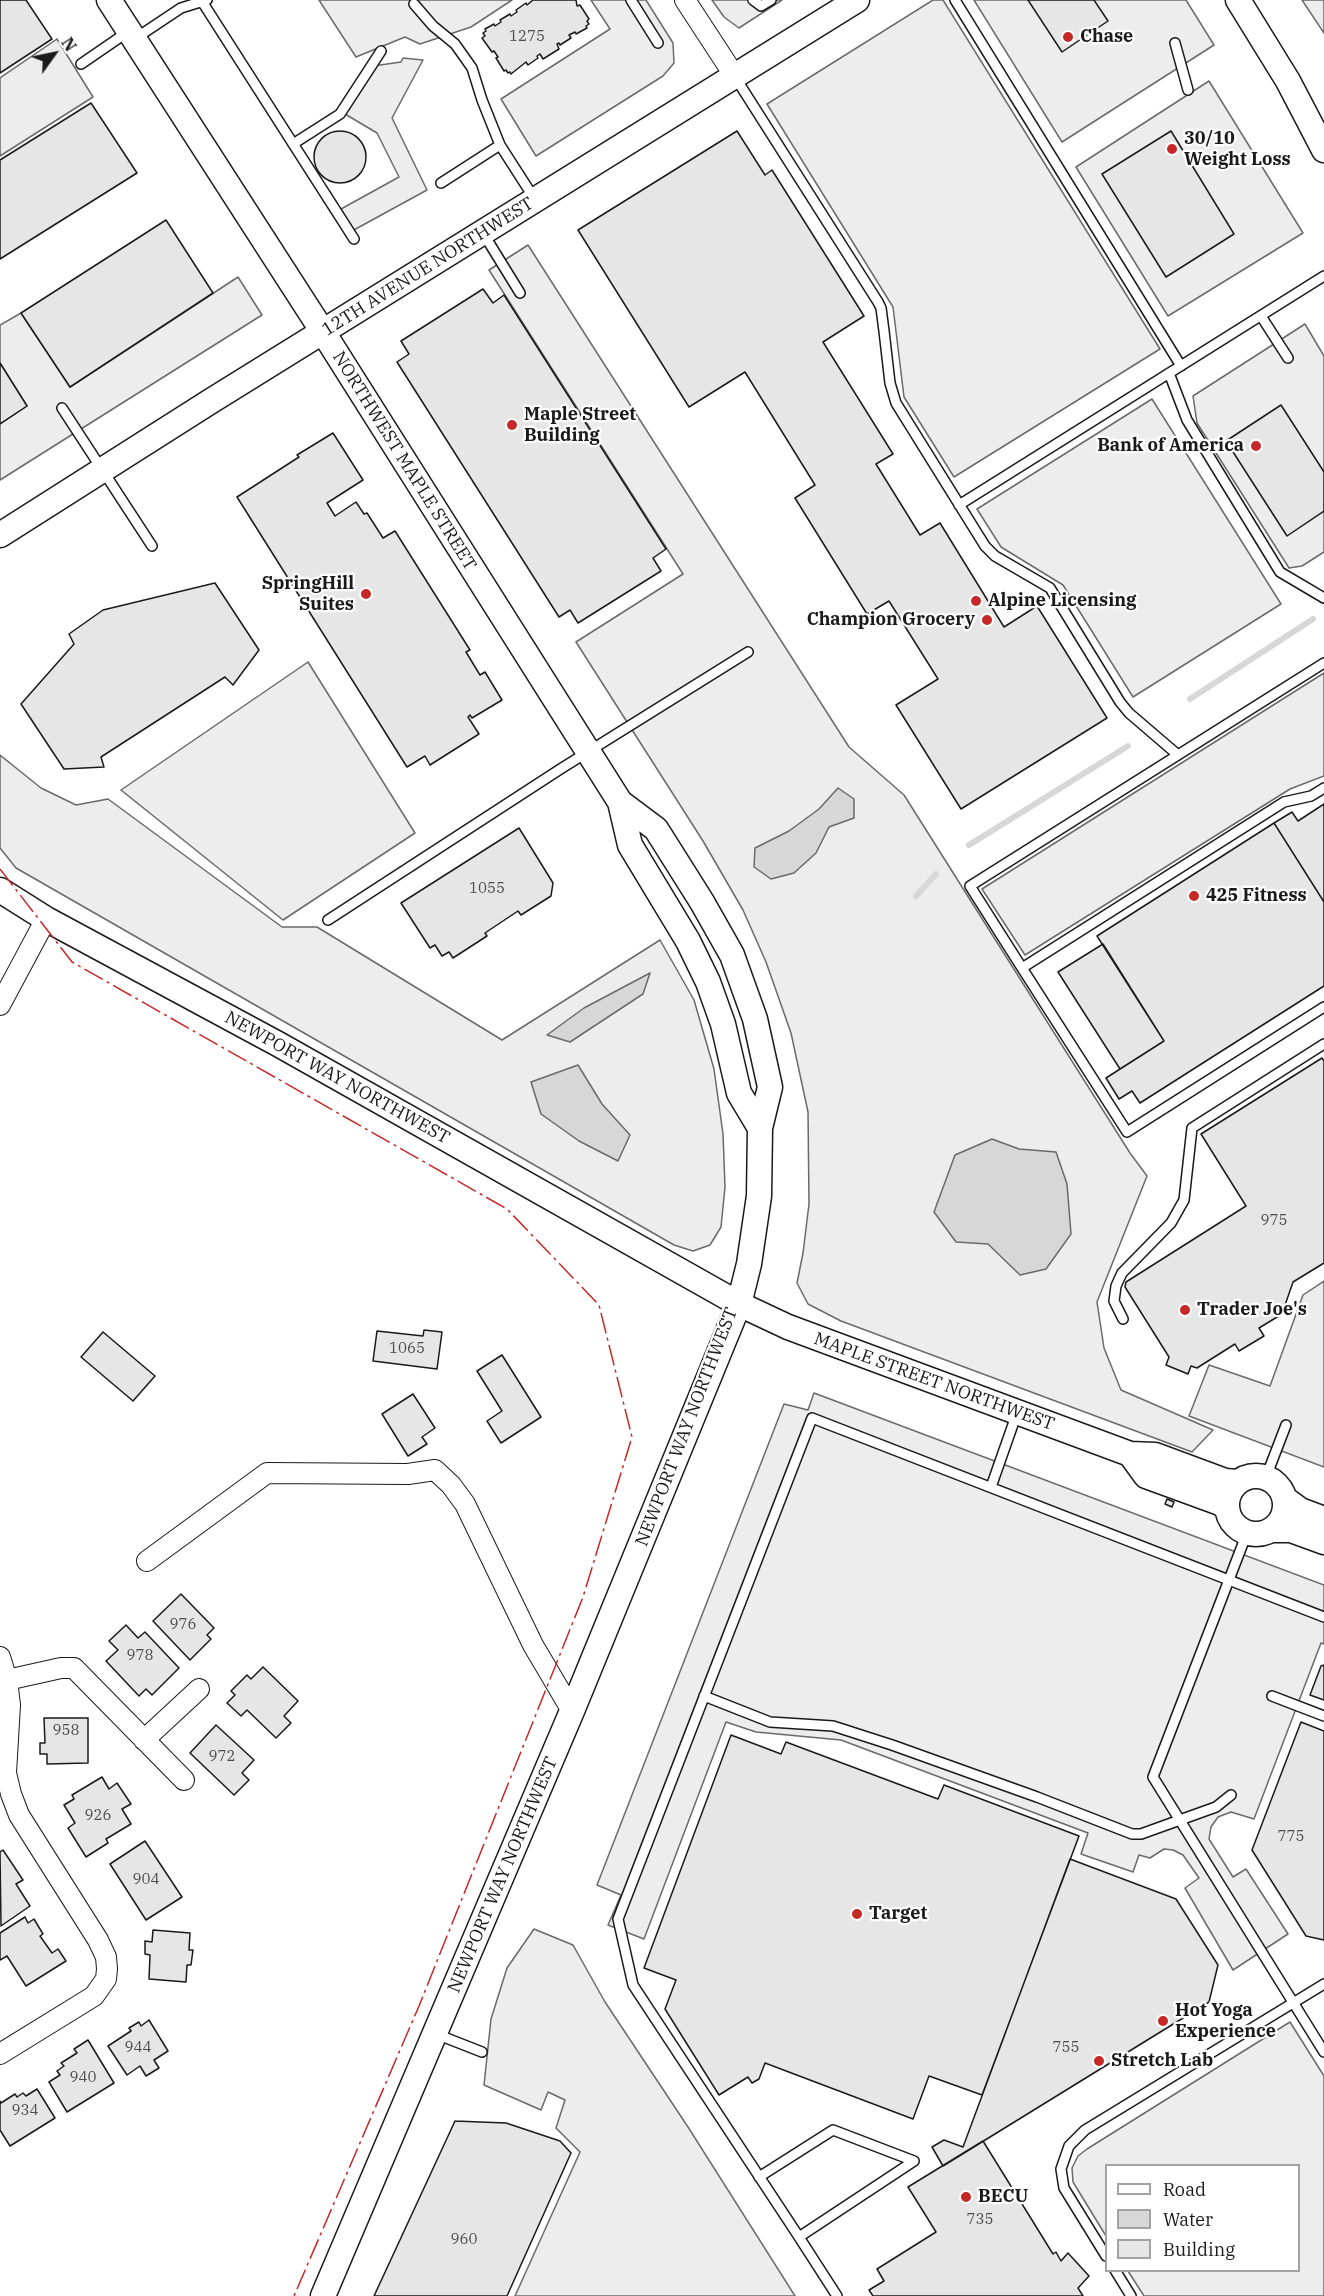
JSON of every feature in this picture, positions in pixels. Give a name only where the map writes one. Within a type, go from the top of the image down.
[{"type":"street","name":"NORTHWEST MAPLE STREET","points":[[109,0],[323,332],[620,802],[630,845],[688,941],[708,982],[726,1034],[739,1093],[760,1128]]},
{"type":"street","points":[[685,0],[734,75]]},
{"type":"street","name":"12TH AVENUE NORTHWEST","points":[[0,536],[857,0]]},
{"type":"street","points":[[1238,0],[1288,81],[1324,150]]},
{"type":"street","name":"NORTHWEST MAPLE STREET","points":[[620,802],[656,829],[713,920],[732,955],[755,1019],[770,1087],[760,1128],[761,1161],[755,1234],[739,1304]]},
{"type":"street","name":"NEWPORT WAY NORTHWEST","points":[[0,891],[46,919],[278,1044],[739,1304],[572,1711],[323,2296]]},
{"type":"street","points":[[0,1005],[46,919]]},
{"type":"street","name":"MAPLE STREET NORTHWEST","points":[[739,1304],[788,1327],[1130,1454],[1155,1455],[1225,1481],[1238,1482]]},
{"type":"street","points":[[1130,1454],[1146,1476],[1220,1503],[1227,1508],[1233,1523],[1247,1533],[1260,1534],[1273,1530],[1291,1530],[1324,1542]]},
{"type":"street","points":[[147,1561],[267,1473],[408,1474],[435,1470],[451,1485],[465,1504],[533,1646],[572,1711]]},
{"type":"street","points":[[1227,1508],[1231,1489],[1238,1482],[1248,1477],[1266,1477],[1280,1488],[1285,1499],[1284,1516],[1273,1530]]},
{"type":"street","points":[[1285,1499],[1300,1510],[1324,1519]]},
{"type":"street","points":[[0,1657],[7,1680],[10,1705],[6,1773],[11,1794],[19,1815],[98,1940],[106,1957],[106,1979],[94,1996],[0,2054]]},
{"type":"street","points":[[7,1680],[61,1668],[74,1668],[184,1780]]},
{"type":"street","points":[[144,1740],[199,1689]]},
{"type":"lane","points":[[631,0],[658,43]]},
{"type":"lane","points":[[753,0],[761,6],[771,0]]},
{"type":"lane","points":[[955,0],[1181,366]]},
{"type":"lane","points":[[81,64],[181,8],[205,1],[354,239]]},
{"type":"lane","points":[[414,4],[433,26],[455,44],[472,68],[482,100],[501,145],[535,200]]},
{"type":"lane","points":[[1176,43],[1188,90]]},
{"type":"lane","points":[[293,144],[340,114],[381,51]]},
{"type":"lane","points":[[734,75],[878,302],[881,308],[890,383],[896,403],[959,505],[990,552],[1050,588],[1120,702],[1129,713],[1178,755]]},
{"type":"lane","points":[[441,183],[501,145]]},
{"type":"lane","points":[[483,233],[520,292]]},
{"type":"lane","points":[[959,505],[1324,276]]},
{"type":"lane","points":[[1261,316],[1288,358]]},
{"type":"lane","points":[[1169,373],[1187,420],[1280,572],[1324,598]]},
{"type":"lane","points":[[62,408],[152,546]]},
{"type":"lane","points":[[328,920],[748,652]]},
{"type":"lane","points":[[1324,663],[970,886],[1127,1132],[1324,1007]]},
{"type":"lane","points":[[1022,968],[1284,802],[1311,796],[1324,788]]},
{"type":"lane","points":[[1123,1319],[1114,1301],[1116,1286],[1122,1273],[1172,1223],[1184,1200],[1192,1128],[1324,1044]]},
{"type":"lane","points":[[991,1487],[1018,1413]]},
{"type":"lane","points":[[837,2296],[633,1985],[618,1919],[812,1418],[1324,1617]]},
{"type":"lane","points":[[1266,1477],[1286,1425]]},
{"type":"lane","points":[[1247,1533],[1153,1777],[1324,2052]]},
{"type":"lane","points":[[705,1696],[770,1722],[833,1726],[1037,1797],[1132,1834],[1141,1834],[1216,1807],[1231,1795]]},
{"type":"lane","points":[[1272,1696],[1324,1716]]},
{"type":"lane","points":[[1105,2253],[1064,2188],[1061,2169],[1069,2146],[1085,2130],[1324,1984]]},
{"type":"lane","points":[[436,2034],[482,2052]]},
{"type":"lane","points":[[759,2177],[833,2130],[914,2161],[799,2237]]},
{"type":"lane","points":[[1116,2272],[1131,2296]]},
{"type":"shaded area","points":[[319,0],[512,0],[471,27],[420,44],[405,37],[356,57]]},
{"type":"shaded area","points":[[591,0],[646,0],[673,43],[674,63],[663,76],[536,156],[501,99],[610,29]]},
{"type":"shaded area","points":[[712,0],[782,0],[739,28],[724,17]]},
{"type":"shaded area","points":[[933,0],[943,0],[1160,349],[954,477],[904,397],[893,307],[767,104]]},
{"type":"shaded area","points":[[974,0],[1186,0],[1214,45],[1062,142]]},
{"type":"shaded area","points":[[1302,0],[1324,0],[1324,33]]},
{"type":"shaded area","points":[[57,39],[93,97],[0,156],[0,78]]},
{"type":"shaded area","points":[[403,58],[423,60],[392,118],[427,190],[352,231],[341,209],[399,177],[377,133],[345,114],[373,66],[401,62]]},
{"type":"shaded area","points":[[1209,81],[1303,233],[1168,316],[1076,167]]},
{"type":"shaded area","points":[[528,245],[849,747],[904,795],[1130,1153],[1147,1176],[1097,1302],[1104,1348],[1121,1390],[1213,1430],[1192,1452],[841,1321],[808,1304],[797,1283],[809,1204],[808,1112],[791,1033],[766,962],[743,910],[703,841],[576,642],[683,574],[489,270]]},
{"type":"shaded area","points":[[238,277],[262,315],[0,480],[0,424],[27,406],[0,363],[0,325],[21,313],[70,387]]},
{"type":"shaded area","points":[[1305,324],[1324,356],[1324,552],[1302,566],[1289,568],[1197,423],[1193,396]]},
{"type":"shaded area","points":[[1152,399],[1281,604],[1133,697],[1063,585],[1001,547],[977,509]]},
{"type":"shaded area","points":[[308,662],[415,833],[283,920],[121,790]]},
{"type":"shaded area","points":[[1324,673],[1324,776],[1290,789],[1025,955],[982,889]]},
{"type":"shaded area","points":[[0,755],[41,788],[76,805],[108,799],[282,927],[317,927],[502,1040],[660,940],[694,1000],[714,1069],[723,1134],[725,1187],[721,1227],[710,1245],[693,1251],[674,1245],[16,868],[0,848]]},
{"type":"shaded area","points":[[1324,1281],[1324,1467],[1189,1416],[1209,1365],[1270,1386],[1303,1295]]},
{"type":"shaded area","points":[[814,1393],[1324,1585],[1324,1644],[1321,1643],[1254,1819],[1231,1812],[1218,1817],[1211,1827],[1209,1839],[1233,1877],[1246,1869],[1288,1934],[1233,1970],[1185,1888],[1199,1878],[1183,1855],[1173,1850],[1164,1849],[1150,1858],[1139,1855],[1133,1872],[1081,1854],[1088,1833],[841,1740],[756,1732],[726,1722],[644,1939],[608,1925],[621,1895],[597,1885],[784,1404],[808,1410]]},
{"type":"shaded area","points":[[534,1929],[573,1945],[605,2002],[688,2127],[795,2296],[515,2296],[580,2152],[556,2128],[565,2100],[548,2092],[541,2110],[484,2085],[491,2019],[507,1968]]},
{"type":"shaded area","points":[[1290,2022],[1324,2076],[1324,2296],[1144,2296],[1129,2272],[1300,2272],[1300,2164],[1105,2164],[1105,2234],[1073,2182],[1072,2168],[1078,2156]]},
{"type":"water","points":[[838,788],[854,799],[854,818],[829,827],[816,853],[794,873],[771,879],[754,867],[755,848],[789,831],[819,809]]},
{"type":"water","points":[[650,973],[643,994],[570,1042],[547,1035],[584,1008]]},
{"type":"water","points":[[578,1065],[602,1104],[630,1135],[618,1161],[579,1141],[541,1114],[531,1082]]},
{"type":"water","points":[[992,1139],[1019,1149],[1056,1152],[1067,1184],[1071,1234],[1046,1269],[1020,1275],[988,1244],[956,1242],[934,1212],[955,1155]]},
{"type":"building","points":[[0,0],[26,0],[52,39],[0,73]]},
{"type":"building","points":[[533,0],[576,0],[577,6],[580,5],[589,19],[587,21],[589,24],[587,28],[569,35],[571,38],[560,45],[557,44],[559,49],[543,59],[540,54],[528,65],[526,62],[511,74],[504,71],[494,51],[492,52],[482,38],[485,36],[483,33],[485,29],[494,24],[495,26],[501,22],[500,20],[510,14],[511,16],[517,12],[516,10]]},
{"type":"building","name":"Chase","points":[[1028,0],[1094,0],[1108,21],[1062,52]]},
{"type":"building","points":[[91,103],[137,173],[0,259],[0,160]]},
{"type":"building","points":[[340,131],[350,133],[358,139],[364,147],[366,157],[364,167],[358,175],[350,181],[340,183],[330,181],[322,175],[316,167],[314,157],[316,147],[322,139],[330,133]]},
{"type":"building","points":[[737,131],[765,175],[772,170],[864,316],[823,342],[893,454],[876,464],[920,535],[940,523],[1004,627],[1037,606],[1107,718],[961,809],[896,705],[938,679],[889,601],[867,614],[795,498],[815,485],[745,372],[689,407],[578,230]]},
{"type":"building","points":[[1171,131],[1234,234],[1166,277],[1102,174]]},
{"type":"building","points":[[166,220],[213,293],[70,387],[21,313]]},
{"type":"building","name":"Maple Street Building","points":[[483,289],[493,303],[504,295],[666,549],[653,558],[661,571],[578,623],[570,610],[559,617],[397,362],[409,354],[401,341]]},
{"type":"building","points":[[0,363],[27,406],[0,424]]},
{"type":"building","points":[[1281,405],[1324,472],[1324,511],[1287,536],[1226,441]]},
{"type":"building","name":"SpringHill Suites","points":[[333,433],[363,480],[327,503],[335,516],[356,502],[364,514],[367,513],[383,538],[395,531],[470,650],[466,652],[480,675],[485,672],[502,700],[472,718],[470,715],[468,717],[479,734],[430,765],[425,756],[407,767],[237,497]]},
{"type":"building","points":[[215,583],[259,650],[233,685],[225,677],[101,757],[104,767],[64,769],[21,704],[74,644],[69,634],[103,610]]},
{"type":"building","points":[[1324,804],[1324,902],[1274,823],[1292,812],[1298,821]]},
{"type":"building","points":[[1274,823],[1324,902],[1324,986],[1140,1103],[1132,1091],[1119,1099],[1106,1078],[1164,1041],[1097,936]]},
{"type":"building","points":[[519,828],[553,883],[551,896],[521,915],[518,911],[485,933],[487,936],[453,958],[449,952],[442,956],[435,945],[430,948],[401,903]]},
{"type":"building","points":[[1103,944],[1164,1041],[1120,1069],[1058,972]]},
{"type":"building","points":[[1322,1058],[1324,1061],[1324,1263],[1293,1282],[1282,1314],[1259,1328],[1264,1336],[1239,1351],[1235,1344],[1197,1368],[1191,1366],[1188,1374],[1166,1365],[1169,1357],[1125,1287],[1126,1282],[1246,1206],[1201,1134]]},
{"type":"building","points":[[424,1330],[442,1332],[437,1369],[373,1361],[377,1331],[423,1336]]},
{"type":"building","points":[[103,1332],[155,1376],[133,1401],[81,1357]]},
{"type":"building","points":[[502,1355],[541,1417],[501,1443],[487,1421],[502,1411],[477,1371]]},
{"type":"building","points":[[413,1394],[435,1428],[422,1437],[427,1444],[408,1456],[382,1414]]},
{"type":"building","points":[[1167,1499],[1174,1502],[1172,1507],[1165,1504]]},
{"type":"building","points":[[181,1594],[214,1628],[207,1635],[211,1639],[190,1660],[153,1621]]},
{"type":"building","points":[[126,1625],[138,1638],[145,1632],[179,1668],[152,1695],[146,1689],[139,1696],[106,1661],[118,1650],[109,1641]]},
{"type":"building","points":[[1324,1665],[1324,1700],[1310,1695],[1321,1666]]},
{"type":"building","points":[[263,1667],[298,1701],[284,1716],[291,1723],[276,1738],[247,1710],[241,1716],[227,1703],[235,1695],[231,1691],[247,1675],[251,1679]]},
{"type":"building","points":[[44,1718],[88,1718],[88,1763],[47,1764],[47,1754],[40,1754],[40,1743],[45,1743]]},
{"type":"building","points":[[1301,1722],[1324,1731],[1324,1940],[1306,1936],[1252,1850]]},
{"type":"building","points":[[216,1725],[254,1760],[242,1773],[249,1780],[234,1795],[190,1753]]},
{"type":"building","name":"Target","points":[[731,1735],[781,1754],[786,1742],[938,1799],[944,1785],[1079,1836],[982,2095],[929,2076],[913,2119],[765,2063],[759,2079],[752,2083],[748,2077],[719,2095],[665,2009],[676,1980],[644,1968]]},
{"type":"building","points":[[102,1777],[109,1789],[117,1783],[131,1804],[122,1809],[131,1824],[106,1839],[108,1843],[86,1857],[68,1828],[75,1823],[64,1805],[74,1799],[72,1795]]},
{"type":"building","points":[[145,1841],[182,1897],[146,1920],[110,1864]]},
{"type":"building","points":[[3,1850],[23,1880],[16,1884],[30,1906],[1,1926],[0,1852]]},
{"type":"building","points":[[1070,1859],[1176,1899],[1218,1965],[1209,2002],[943,2166],[932,2147],[944,2140],[963,2147]]},
{"type":"building","points":[[25,1917],[28,1923],[34,1919],[43,1934],[40,1936],[52,1953],[58,1949],[66,1961],[26,1986],[7,1956],[0,1960],[0,1933]]},
{"type":"building","points":[[153,1930],[190,1933],[189,1950],[193,1950],[191,1965],[187,1965],[186,1982],[149,1979],[150,1955],[145,1954],[145,1941],[152,1942]]},
{"type":"building","points":[[149,2020],[168,2051],[154,2060],[159,2068],[146,2076],[140,2066],[127,2075],[108,2046],[131,2031],[129,2028],[139,2022],[141,2026]]},
{"type":"building","points":[[88,2040],[114,2083],[67,2112],[49,2082],[60,2075],[57,2071],[64,2066],[61,2063],[77,2053],[74,2049]]},
{"type":"building","points":[[37,2089],[55,2118],[10,2146],[0,2130],[0,2101],[1,2103],[15,2094],[17,2097],[23,2093],[26,2096]]},
{"type":"building","points":[[455,2121],[506,2123],[560,2141],[571,2153],[507,2296],[374,2296]]},
{"type":"building","points":[[983,2141],[1053,2254],[1056,2252],[1061,2261],[1068,2253],[1089,2276],[1078,2288],[1083,2296],[873,2296],[869,2290],[884,2281],[877,2269],[936,2232],[908,2187]]},
{"type":"waterway","points":[[1190,699],[1313,619]]},
{"type":"waterway","points":[[969,845],[1128,746]]},
{"type":"waterway","points":[[916,896],[936,874]]},
{"type":"power","points":[[0,869],[72,962],[507,1209],[599,1305],[632,1437],[583,1597],[419,2006],[294,2296]]},
{"type":"place","name":"Chase","points":[[1068,37]]},
{"type":"place","name":"30/10 Weight Loss","points":[[1172,149]]},
{"type":"place","name":"Maple Street Building","points":[[512,425]]},
{"type":"place","name":"Bank of America","points":[[1256,446]]},
{"type":"place","name":"SpringHill Suites","points":[[366,594]]},
{"type":"place","name":"Alpine Licensing","points":[[976,601]]},
{"type":"place","name":"Champion Grocery","points":[[987,620]]},
{"type":"place","name":"425 Fitness","points":[[1194,896]]},
{"type":"place","name":"Trader Joe's","points":[[1185,1310]]},
{"type":"place","name":"Target","points":[[857,1914]]},
{"type":"place","name":"Hot Yoga Experience","points":[[1163,2021]]},
{"type":"place","name":"Stretch Lab","points":[[1099,2061]]},
{"type":"place","name":"BECU","points":[[966,2197]]}]
